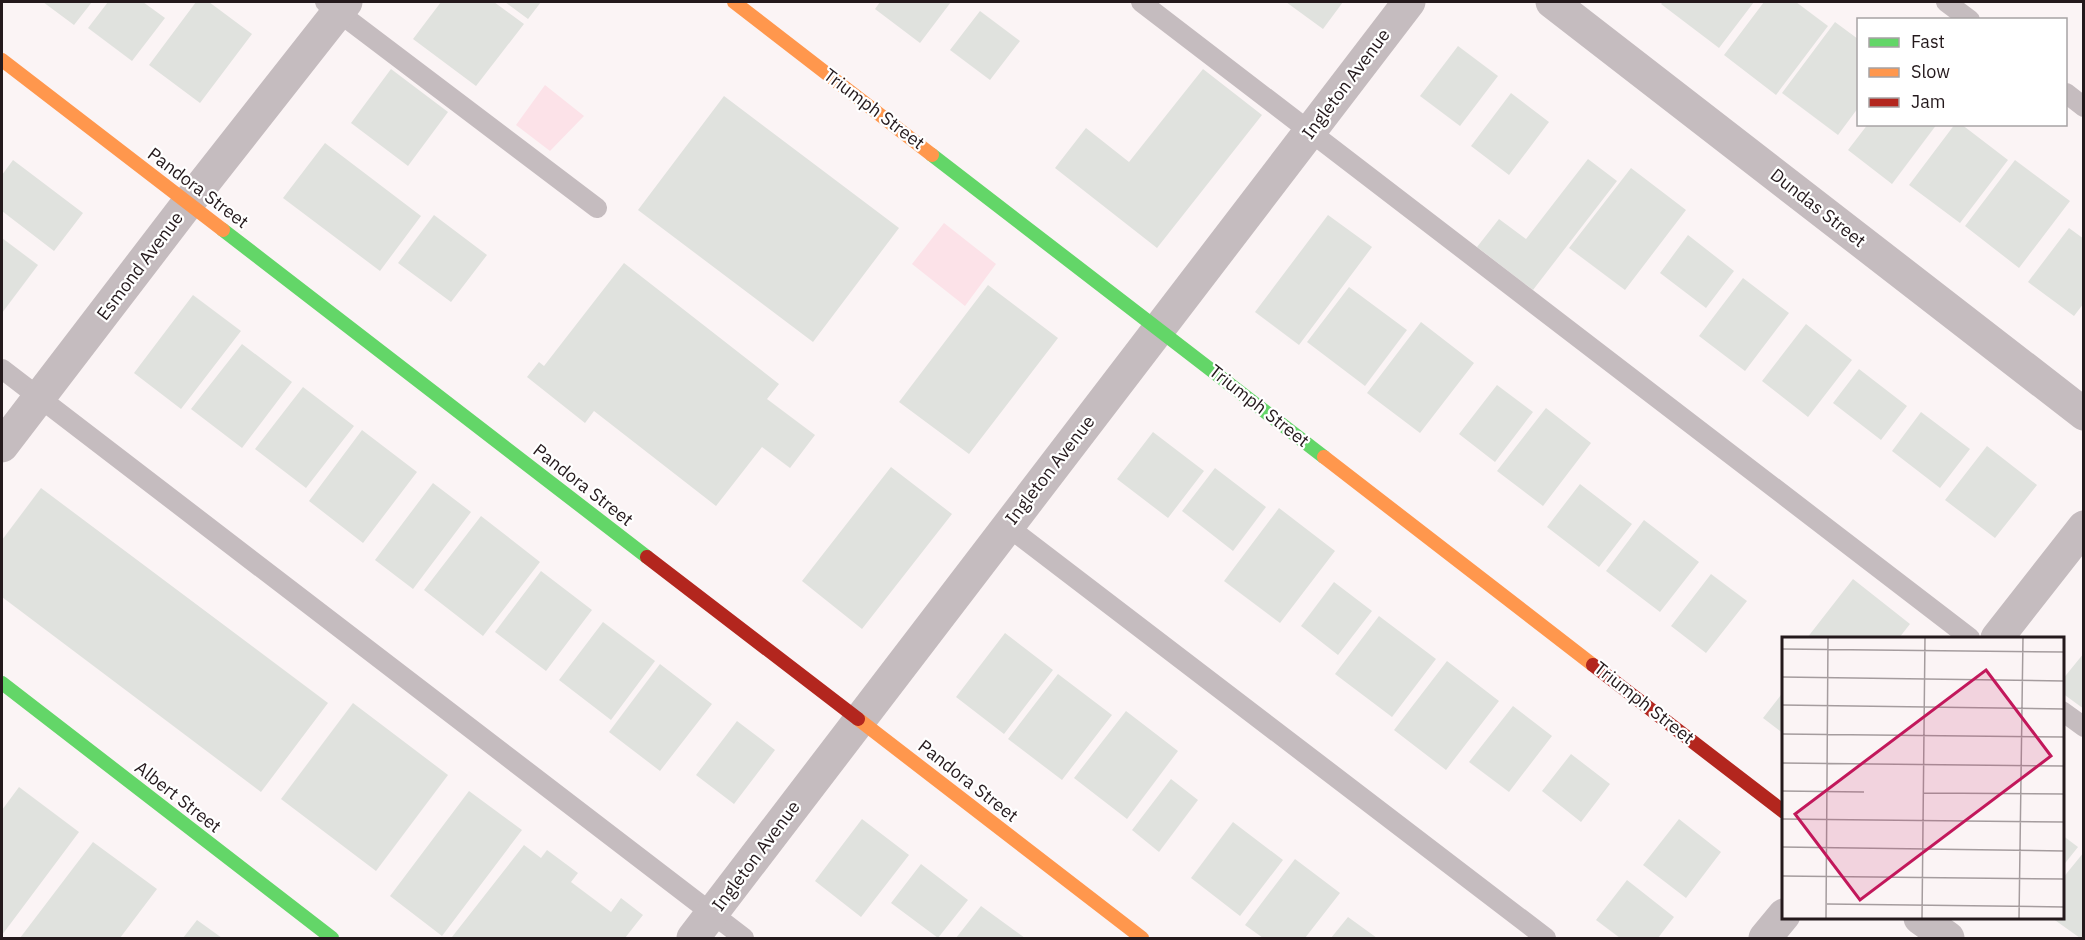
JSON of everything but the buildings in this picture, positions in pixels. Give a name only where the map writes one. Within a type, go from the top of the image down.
[{"type":"street","name":"Triumph Street","points":[[734,2],[1782,810]]},
{"type":"street","name":"Ingleton Avenue","points":[[703,926],[1006,526],[1409,2]]},
{"type":"street","name":"Dundas Street","points":[[1552,2],[2084,414]]},
{"type":"street","name":"Esmond Avenue","points":[[2,446],[336,5]]},
{"type":"street","name":"Pandora Street","points":[[2,60],[1142,939]]},
{"type":"street","points":[[1999,637],[2084,526]]},
{"type":"street","name":"Albert Street","points":[[2,683],[332,939]]},
{"type":"street","points":[[1765,939],[1782,918]]},
{"type":"street","points":[[1921,919],[1948,939]]},
{"type":"lane","points":[[1141,2],[1967,637]]},
{"type":"lane","points":[[1946,2],[1967,18]]},
{"type":"lane","points":[[336,5],[597,208]]},
{"type":"lane","points":[[2067,94],[2084,107]]},
{"type":"lane","points":[[2,369],[703,926],[744,939]]},
{"type":"lane","points":[[1006,526],[1546,939]]},
{"type":"lane","points":[[2064,712],[2084,727]]},
{"type":"shaded area","points":[[545,85],[584,116],[550,151],[516,125]]},
{"type":"shaded area","points":[[944,223],[996,264],[965,306],[912,264]]},
{"type":"traffic: fast","points":[[932,155],[1324,457]]},
{"type":"traffic: fast","points":[[223,230],[647,557]]},
{"type":"traffic: fast","points":[[2,683],[332,938]]},
{"type":"traffic: slow","points":[[734,2],[932,155]]},
{"type":"traffic: slow","points":[[2,60],[223,230]]},
{"type":"traffic: slow","points":[[1324,457],[1593,665]]},
{"type":"traffic: slow","points":[[858,719],[1142,938]]},
{"type":"traffic: jam","points":[[647,557],[858,719]]},
{"type":"traffic: jam","points":[[1593,665],[1782,810]]}]
